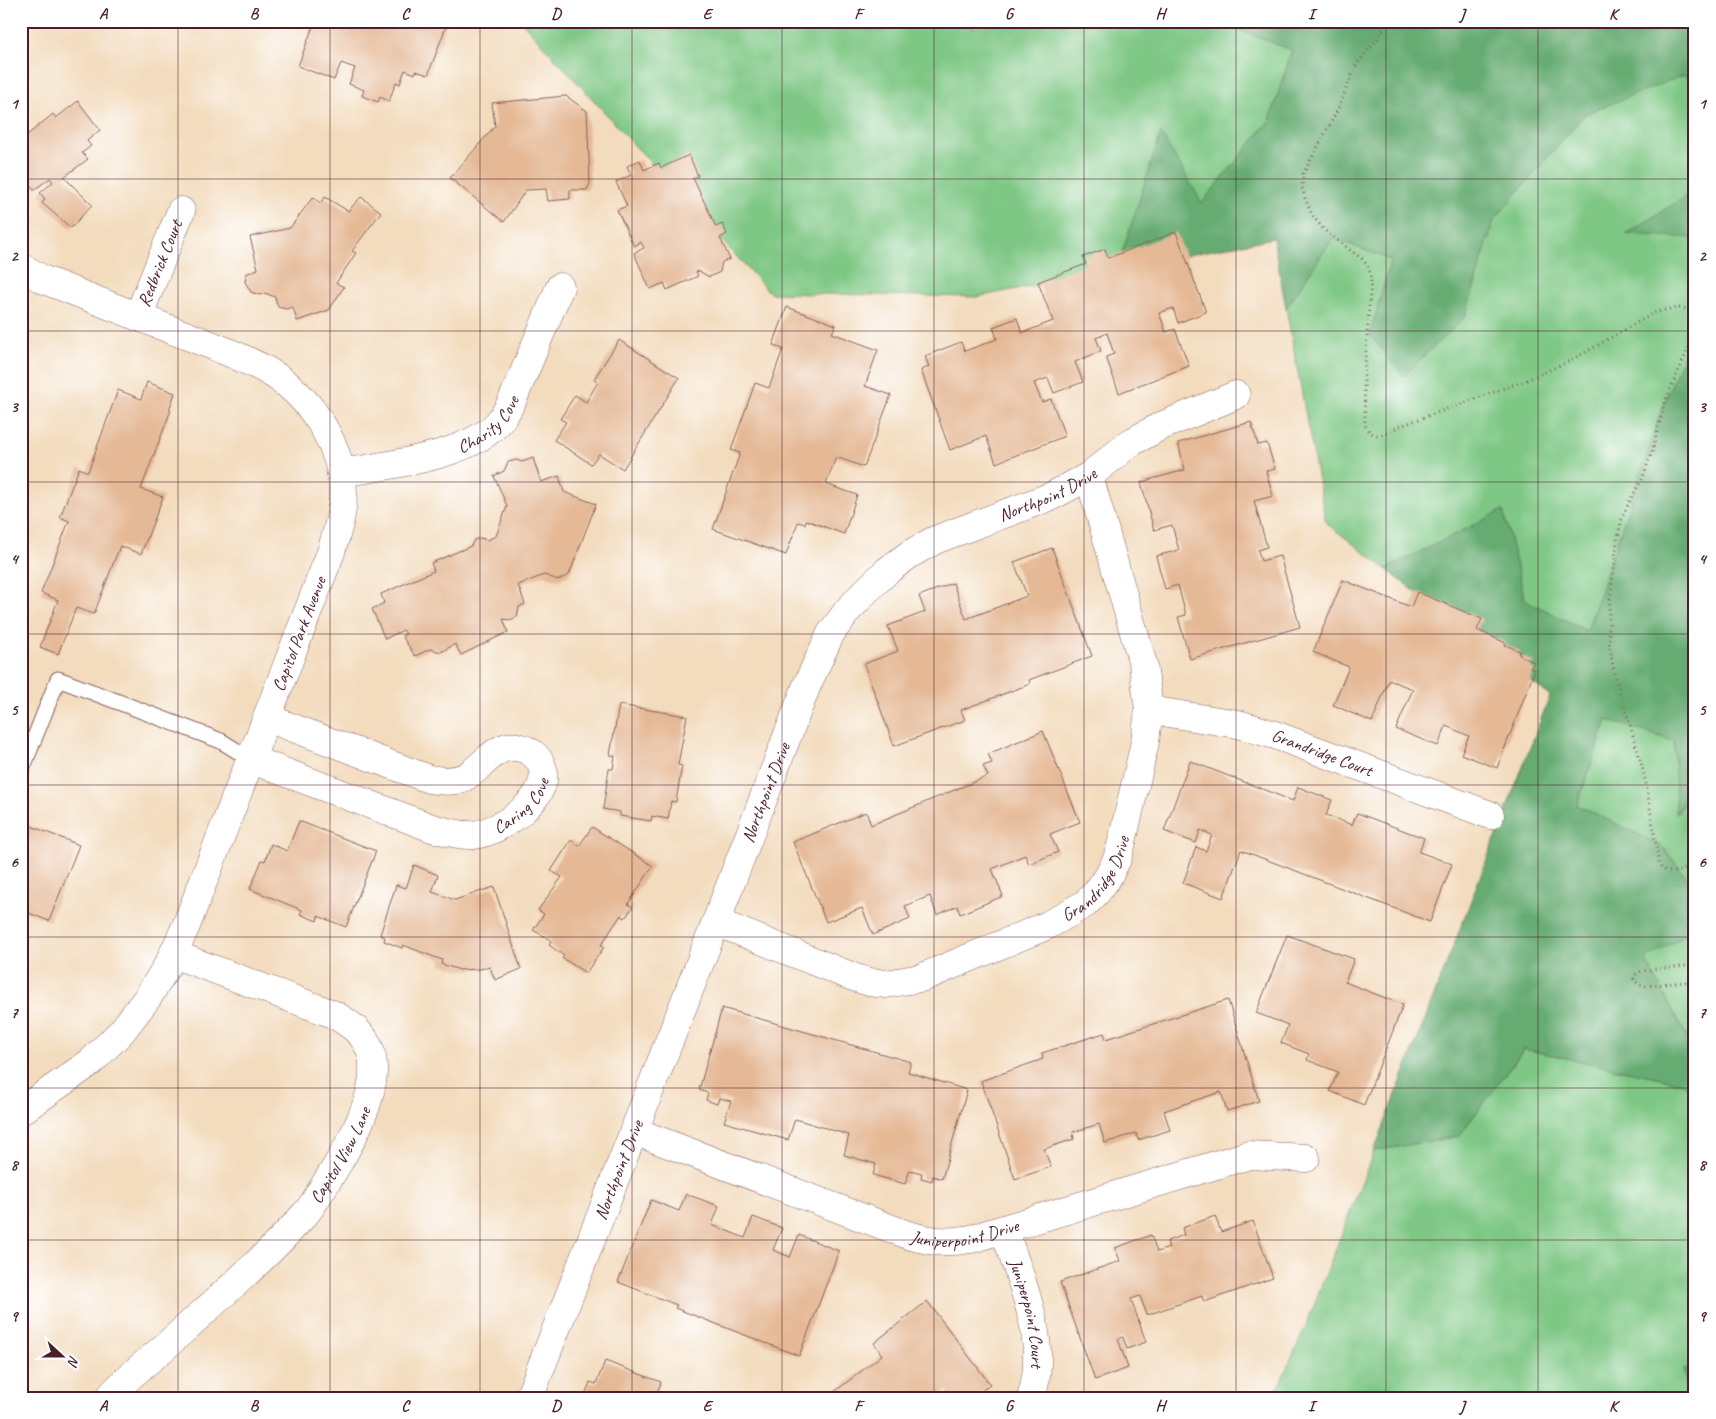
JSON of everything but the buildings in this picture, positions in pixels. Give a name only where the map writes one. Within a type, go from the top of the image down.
[{"type":"street","name":"Redbrick Court","points":[[138,317],[180,211]]},
{"type":"street","name":"Capitol Park Avenue","points":[[21,267],[42,279],[232,354],[266,370],[289,386],[314,412],[329,438],[341,473],[343,497],[332,552],[186,926],[173,954],[148,997],[122,1031],[90,1062],[21,1111]]},
{"type":"street","name":"Charity Cove","points":[[341,473],[440,454],[463,446],[485,434],[502,419],[512,401],[560,287]]},
{"type":"street","name":"Northpoint Drive","points":[[529,1398],[807,685],[831,633],[848,610],[886,571],[910,554],[935,540],[1052,496],[1088,476],[1130,443],[1159,427],[1236,396]]},
{"type":"street","name":"Grandridge Drive","points":[[716,922],[853,977],[869,982],[886,984],[921,978],[1048,925],[1084,904],[1096,893],[1108,877],[1117,860],[1145,742],[1149,710],[1143,664],[1088,476]]},
{"type":"street","name":"Grandridge Court","points":[[1149,710],[1238,724],[1275,735],[1490,815]]},
{"type":"street","name":"Caring Cove","points":[[250,759],[432,828],[454,834],[473,835],[492,831],[511,820],[538,794],[543,782],[544,770],[539,760],[530,752],[519,747],[508,747],[498,750],[476,771],[462,778],[445,781],[429,779],[267,718]]},
{"type":"street","name":"Capitol View Lane","points":[[109,1398],[120,1385],[234,1284],[307,1213],[350,1140],[361,1119],[370,1093],[373,1071],[372,1057],[368,1044],[360,1032],[348,1023],[333,1014],[173,954]]},
{"type":"street","name":"Juniperpoint Drive","points":[[634,1131],[908,1235],[929,1241],[949,1243],[972,1239],[1249,1155],[1306,1158]]},
{"type":"street","name":"Juniperpoint Court","points":[[1004,1229],[1033,1320],[1037,1341],[1037,1366],[1031,1398]]},
{"type":"lane","points":[[21,772],[58,678],[221,741],[250,759]]},
{"type":"path","points":[[1388,21],[1375,42],[1356,65],[1338,109],[1303,174],[1302,187],[1312,215],[1324,230],[1362,259],[1370,271],[1371,280],[1364,377],[1365,425],[1368,431],[1373,435],[1386,434],[1400,426],[1527,380],[1570,361],[1654,313],[1686,308],[1695,314]]},
{"type":"path","points":[[1695,334],[1665,401],[1652,452],[1641,482],[1622,518],[1617,541],[1609,610],[1609,643],[1614,672],[1646,783],[1659,863],[1662,869],[1674,872],[1695,865]]},
{"type":"path","points":[[1695,963],[1678,968],[1644,969],[1635,975],[1634,980],[1644,986],[1695,981]]},
{"type":"green space","points":[[521,21],[956,21],[977,28],[982,21],[1216,21],[1292,50],[1270,120],[1202,204],[1161,134],[1117,269],[977,297],[770,293]]},
{"type":"green space","points":[[1216,21],[1695,21],[1695,82],[1684,75],[1585,114],[1494,220],[1465,317],[1403,376],[1370,335],[1391,260],[1333,238],[1286,308],[1273,238],[1117,269],[1161,133],[1202,203],[1270,120],[1292,50]]},
{"type":"green space","points":[[1685,74],[1695,82],[1695,191],[1627,233],[1695,238],[1695,327],[1664,404],[1587,631],[1525,600],[1503,511],[1386,569],[1326,523],[1286,308],[1333,238],[1391,260],[1370,335],[1465,317],[1494,220],[1585,114]]},
{"type":"green space","points":[[1695,191],[1695,238],[1626,234]]},
{"type":"green space","points":[[1695,327],[1695,789],[1676,813],[1674,741],[1607,720],[1577,805],[1662,846],[1695,888],[1695,929],[1645,959],[1688,1039],[1695,1034],[1695,1088],[1670,1080],[1524,1049],[1459,1136],[1374,1151],[1550,696],[1386,569],[1503,510],[1525,600],[1587,631],[1664,404]]},
{"type":"green space","points":[[1607,720],[1674,741],[1677,813],[1695,789],[1695,888],[1662,846],[1577,805]]},
{"type":"green space","points":[[1695,929],[1695,1034],[1689,1040],[1645,959]]},
{"type":"green space","points":[[1524,1049],[1670,1080],[1695,1088],[1695,1371],[1684,1369],[1686,1398],[1273,1398],[1303,1333],[1374,1151],[1459,1136]]},
{"type":"green space","points":[[1684,1369],[1695,1371],[1695,1398],[1686,1398]]}]
